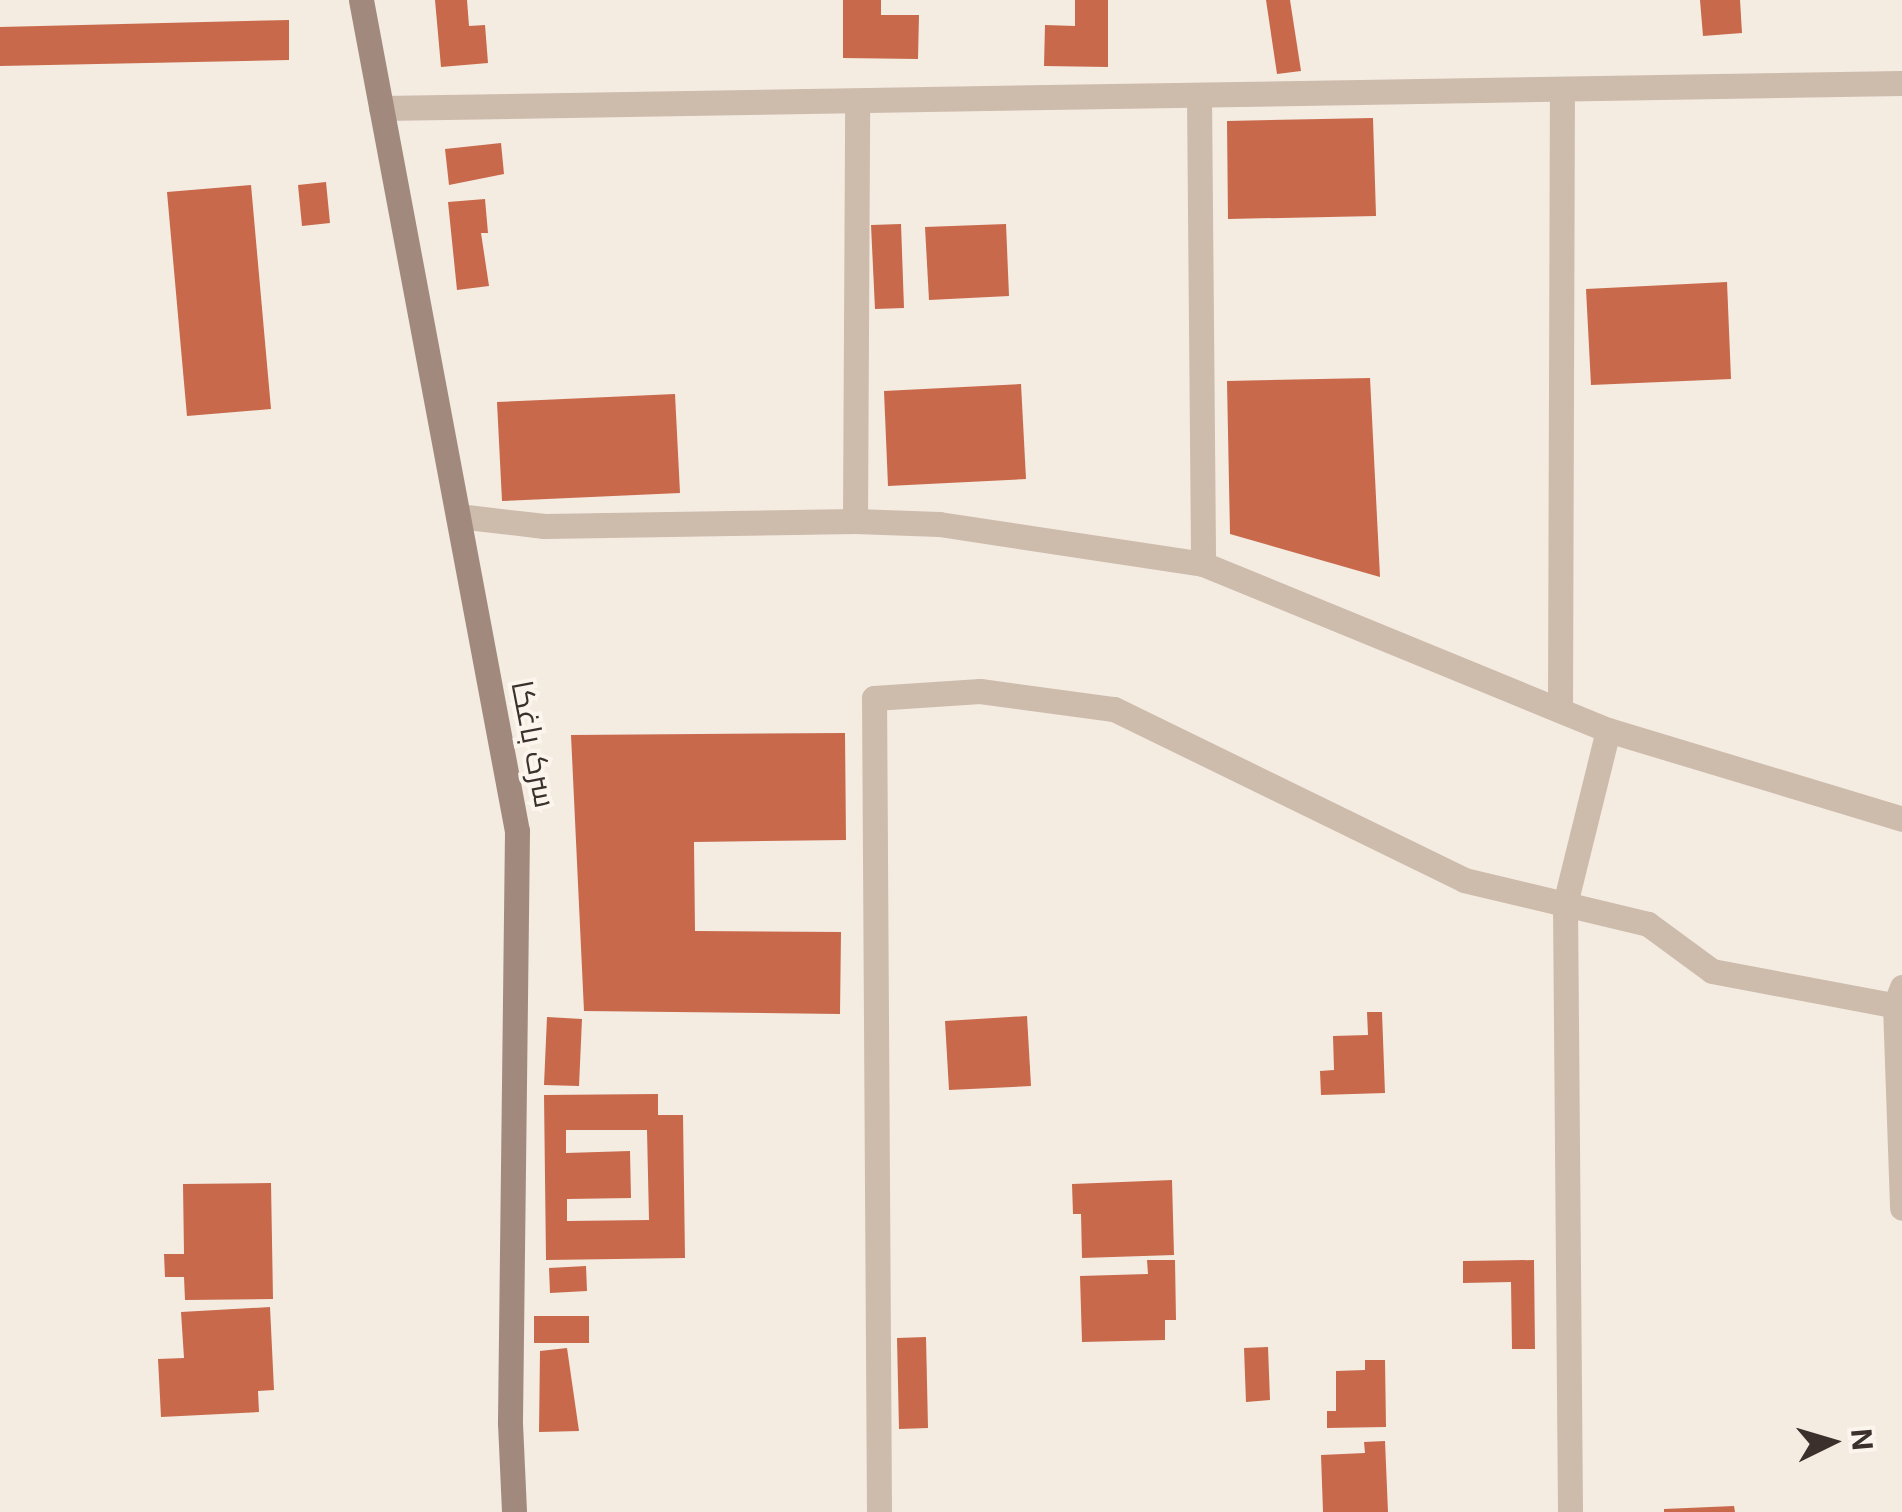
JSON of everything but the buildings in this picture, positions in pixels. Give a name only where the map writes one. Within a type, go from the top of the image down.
[{"type":"street","name":"سرک باغکا","points":[[361,0],[518,831],[510,1423],[514,1512]]},
{"type":"street","points":[[382,108],[1902,84]]},
{"type":"street","points":[[1560,710],[1562,89]]},
{"type":"street","points":[[1199,95],[1203,564]]},
{"type":"street","points":[[855,521],[857,101]]},
{"type":"street","points":[[458,516],[544,526],[855,521],[939,524],[1203,564],[1608,730],[1902,819]]},
{"type":"street","points":[[879,1512],[874,698],[980,690],[1114,709],[1464,880],[1648,924],[1712,970],[1900,1000],[1902,1208]]},
{"type":"street","points":[[1570,1512],[1565,904],[1608,730]]}]
